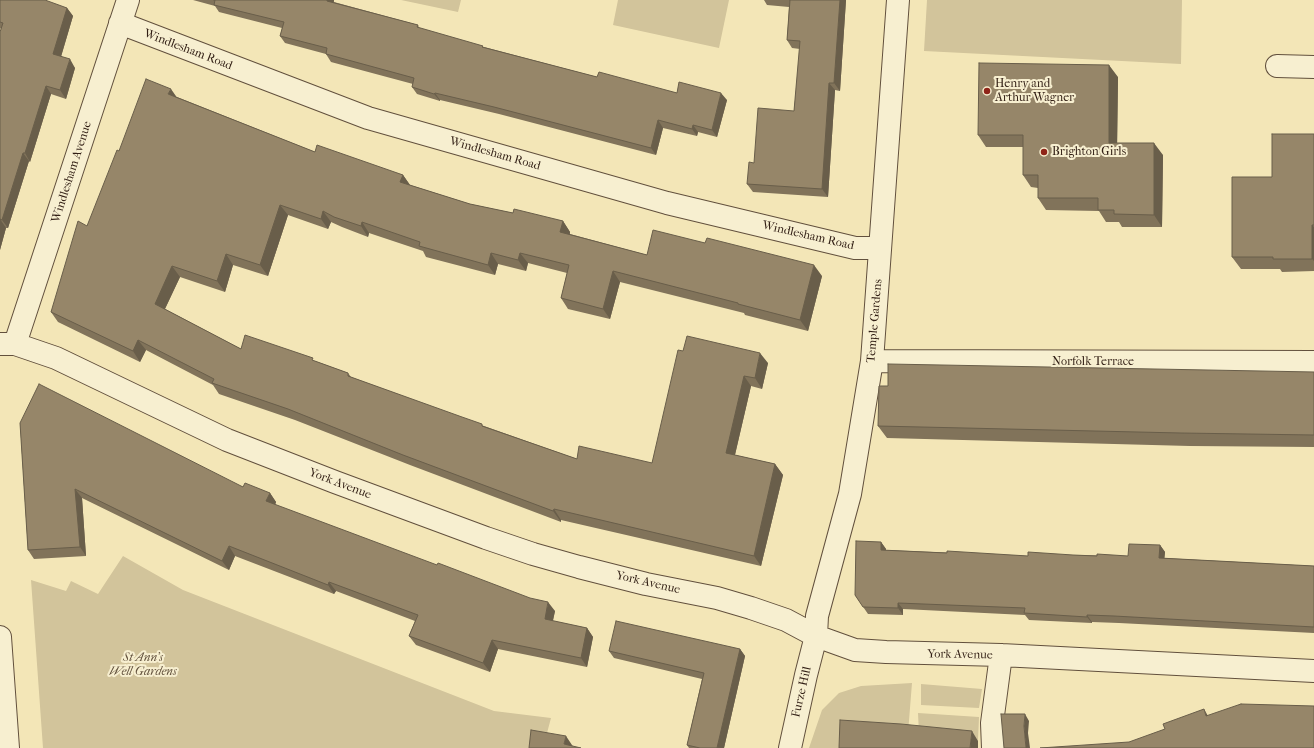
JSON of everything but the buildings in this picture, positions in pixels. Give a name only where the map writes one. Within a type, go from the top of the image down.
[{"type":"street","name":"Windlesham Avenue","points":[[8,344],[128,0]]},
{"type":"street","name":"Temple Gardens","points":[[816,636],[817,616],[850,494],[872,362],[898,0]]},
{"type":"street","name":"Windlesham Road","points":[[120,23],[368,118],[667,203],[855,248],[880,248]]},
{"type":"street","points":[[1277,66],[1314,67]]},
{"type":"street","name":"York Avenue","points":[[8,344],[56,358],[227,440],[486,538],[532,554],[579,567],[646,584],[717,598],[750,608],[786,620],[816,636],[855,650],[894,653],[1001,655],[1314,671]]},
{"type":"street","name":"Norfolk Terrace","points":[[872,362],[1314,362]]},
{"type":"street","name":"Furze Hill","points":[[790,748],[816,636]]},
{"type":"street","points":[[0,637],[8,748]]},
{"type":"street","points":[[993,748],[992,723],[1001,655]]},
{"type":"green space","points":[[401,0],[461,0],[458,12]]},
{"type":"green space","points":[[618,0],[729,0],[719,48],[613,25]]},
{"type":"green space","points":[[927,0],[1182,0],[1181,64],[924,51]]},
{"type":"green space","name":"St Ann's Well Gardens","points":[[123,556],[183,590],[494,711],[551,718],[543,748],[43,748],[31,580],[66,591],[71,581],[98,594]]},
{"type":"green space","points":[[912,683],[908,733],[846,748],[809,748],[822,710],[839,693],[861,686]]},
{"type":"green space","points":[[921,684],[982,689],[979,708],[921,705]]},
{"type":"green space","points":[[918,713],[979,717],[978,741],[919,734]]},
{"type":"place","name":"Henry and Arthur Wagner","points":[[987,91]]},
{"type":"place","name":"Brighton Girls","points":[[1044,152]]}]
